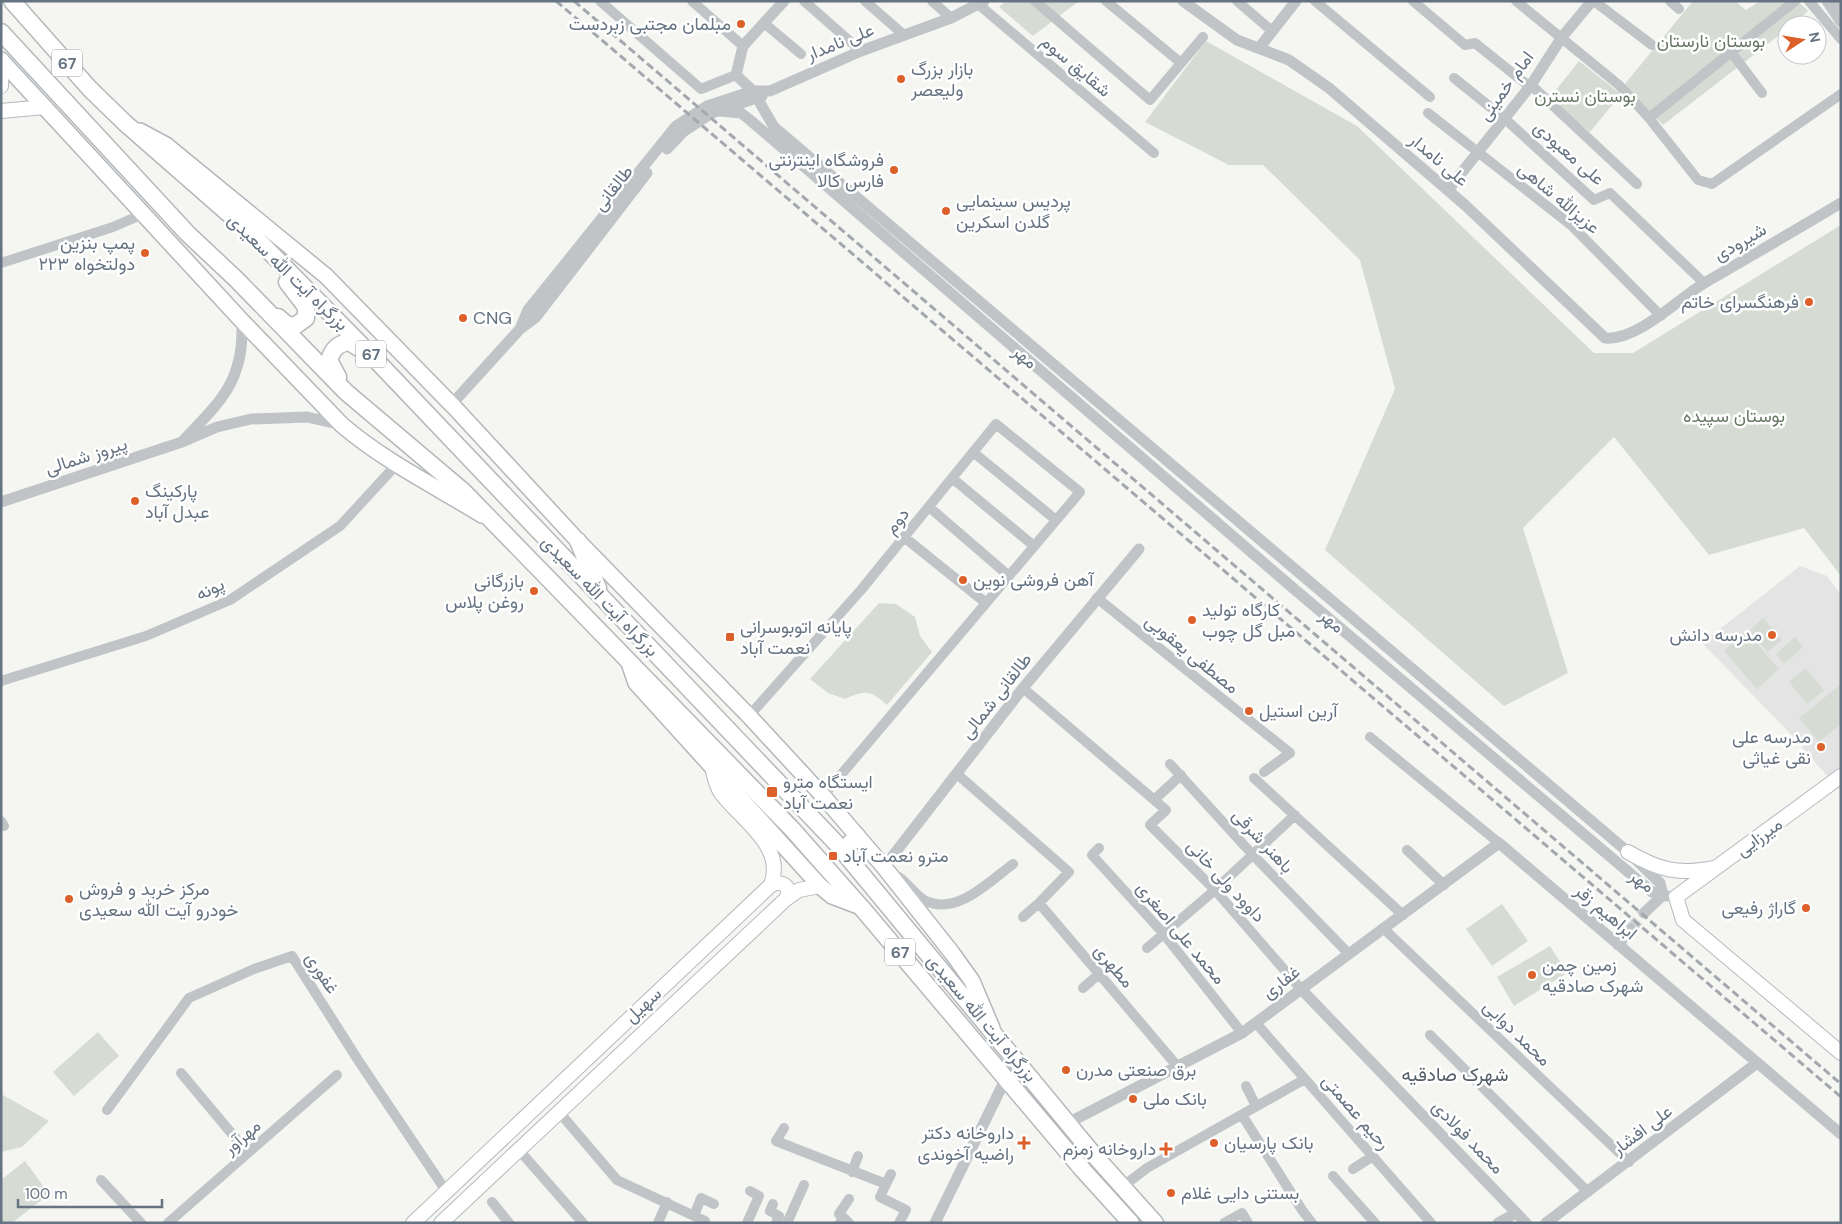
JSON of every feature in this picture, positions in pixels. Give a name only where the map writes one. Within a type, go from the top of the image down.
[{"type":"highway","name":"بزرگراه آیت الله سعیدی","points":[[12,1],[90,89],[125,123],[253,235],[374,358],[843,851],[1068,1123],[1154,1223]]},
{"type":"highway","name":"بزرگراه آیت الله سعیدی","points":[[1,32],[188,234],[236,279],[346,392],[463,491],[628,658],[792,829],[1006,1078],[1123,1220]]},
{"type":"highway","points":[[236,279],[286,324],[295,326],[306,318],[306,307],[253,235]]},
{"type":"highway","points":[[346,392],[329,360],[333,351],[339,344],[349,342],[374,358]]},
{"type":"highway","points":[[578,541],[603,600]]},
{"type":"highway","points":[[843,851],[857,836]]},
{"type":"main road","points":[[1,60],[1,86]]},
{"type":"main road","points":[[1,60],[242,321],[342,425],[358,439],[397,464],[494,522]]},
{"type":"main road","points":[[1,111],[44,107]]},
{"type":"main road","points":[[125,123],[166,145],[326,276],[452,405],[578,541],[749,716],[823,796],[884,867],[972,981],[994,1032]]},
{"type":"main road","points":[[628,658],[636,683],[820,886],[832,896],[861,907]]},
{"type":"main road","points":[[711,765],[720,791],[762,838],[770,851],[776,873],[771,885]]},
{"type":"main road","name":"میرزایی","points":[[1670,896],[1716,868],[1841,776]]},
{"type":"main road","points":[[1628,852],[1652,866],[1665,869],[1688,872],[1716,868]]},
{"type":"main road","points":[[771,885],[776,882],[783,883],[789,894],[786,900]]},
{"type":"main road","name":"سهیل","points":[[413,1223],[771,885]]},
{"type":"main road","name":"سهیل","points":[[441,1223],[786,900],[799,890],[820,886]]},
{"type":"main road","name":"مهر","points":[[1670,896],[1683,920],[1841,1053]]},
{"type":"street","points":[[600,1],[701,89],[736,76]]},
{"type":"street","points":[[692,1],[743,46]]},
{"type":"street","points":[[736,76],[743,46],[784,1]]},
{"type":"street","points":[[804,1],[861,51]]},
{"type":"street","points":[[865,1],[904,35]]},
{"type":"street","points":[[932,1],[951,18]]},
{"type":"street","points":[[1036,1],[1150,100],[1203,37]]},
{"type":"street","points":[[1106,1],[1181,63]]},
{"type":"street","name":"علی نامدار","points":[[1183,1],[1236,40],[1289,60],[1309,73],[1448,190],[1605,338],[1615,339],[1661,316]]},
{"type":"street","points":[[1237,1],[1272,31]]},
{"type":"street","points":[[1259,48],[1296,1]]},
{"type":"street","points":[[1315,1],[1430,97]]},
{"type":"street","points":[[1413,1],[1465,44],[1475,43],[1525,83],[1531,85],[1637,184]]},
{"type":"street","points":[[1516,1],[1619,85],[1649,118],[1698,180],[1712,184],[1841,94]]},
{"type":"street","points":[[1593,1],[1652,45]]},
{"type":"street","name":"امام خمینی","points":[[1448,190],[1531,85],[1562,37],[1593,1]]},
{"type":"street","points":[[1670,1],[1679,9]]},
{"type":"street","points":[[1649,118],[1794,1]]},
{"type":"street","points":[[1809,1],[1841,39]]},
{"type":"street","points":[[1827,1],[1841,22]]},
{"type":"street","name":"علی نامدار","points":[[770,91],[861,51],[951,18],[981,3]]},
{"type":"street","name":"شقایق سوم","points":[[981,3],[1154,153]]},
{"type":"street","points":[[764,23],[801,54]]},
{"type":"street","points":[[1731,52],[1762,93]]},
{"type":"street","points":[[736,76],[757,100],[756,106],[750,108],[748,115],[750,120]]},
{"type":"street","name":"علی معبودی","points":[[1454,78],[1504,118],[1594,200],[1610,193],[1704,283]]},
{"type":"street","name":"طالقانی","points":[[452,405],[520,329],[536,317],[664,152],[683,132],[712,113],[757,100],[770,91]]},
{"type":"street","name":"طالقانی","points":[[520,329],[528,310],[676,126],[708,106],[757,100]]},
{"type":"street","name":"مهر","points":[[757,100],[774,126],[1104,424],[1652,892],[1670,896]]},
{"type":"street","name":"مهر","points":[[720,111],[741,113],[1111,414],[1628,852],[1660,883],[1670,896]]},
{"type":"street","name":"عزیزالله شاهی","points":[[1428,114],[1571,225],[1661,316]]},
{"type":"street","name":"شیرودی","points":[[1661,316],[1704,283],[1841,203]]},
{"type":"street","points":[[1,263],[113,227],[143,214]]},
{"type":"street","points":[[182,442],[218,402],[228,387],[237,368],[242,321]]},
{"type":"street","points":[[1104,424],[1111,414]]},
{"type":"street","name":"پیروز شمالی","points":[[1,502],[182,442],[216,427],[251,419],[307,417],[342,425]]},
{"type":"street","name":"دوم","points":[[749,716],[861,590],[996,424],[1080,492],[1056,520]]},
{"type":"street","points":[[823,796],[1056,520],[974,452]]},
{"type":"street","name":"پونه","points":[[1,681],[146,636],[230,600],[340,526],[397,464]]},
{"type":"street","points":[[952,478],[1034,546]]},
{"type":"street","points":[[928,507],[1009,576]]},
{"type":"street","points":[[904,537],[986,603]]},
{"type":"street","name":"طالقانی شمالی","points":[[884,867],[1023,688],[1139,549]]},
{"type":"street","name":"مصطفی یعقوبی","points":[[1097,598],[1290,753],[1264,772]]},
{"type":"street","points":[[1023,688],[1155,799],[1181,774]]},
{"type":"street","name":"ابراهیم زقر","points":[[1370,736],[1499,843],[1841,1134]]},
{"type":"street","name":"باهنر شرقی","points":[[1170,764],[1252,854],[1349,954]]},
{"type":"street","points":[[957,774],[1069,872],[1023,917]]},
{"type":"street","points":[[1254,778],[1403,915]]},
{"type":"street","name":"داوود ولی خانی","points":[[1155,799],[1166,810],[1150,825],[1215,890],[1302,989]]},
{"type":"street","points":[[1147,948],[1215,890],[1294,815]]},
{"type":"street","name":"غفاری","points":[[1068,1123],[1242,1033],[1499,843]]},
{"type":"street","points":[[1407,850],[1444,885]]},
{"type":"street","name":"محمد علی اصغری","points":[[1095,852],[1163,933],[1242,1033]]},
{"type":"street","points":[[884,867],[904,881],[927,902],[941,905],[956,902],[972,894],[1013,864]]},
{"type":"street","points":[[1644,913],[1670,896]]},
{"type":"street","name":"مطهری","points":[[1039,903],[1178,1067]]},
{"type":"street","name":"محمد دوابی","points":[[1383,928],[1629,1162]]},
{"type":"street","points":[[1618,945],[1631,929]]},
{"type":"street","name":"غفوری","points":[[107,1110],[189,998],[254,969],[292,956],[358,1060],[446,1191]]},
{"type":"street","points":[[1083,988],[1099,974]]},
{"type":"street","name":"محمد فولادی","points":[[1302,989],[1526,1223]]},
{"type":"street","name":"رحیم عصمتی","points":[[1256,1023],[1431,1223]]},
{"type":"street","points":[[1430,1035],[1588,1192]]},
{"type":"street","name":"علی افشار","points":[[1546,1223],[1629,1162],[1757,1063]]},
{"type":"street","points":[[181,1073],[248,1153]]},
{"type":"street","name":"مهرآور","points":[[168,1223],[338,1075]]},
{"type":"street","points":[[935,1223],[1006,1078]]},
{"type":"street","points":[[1122,1187],[1147,1168],[1305,1079]]},
{"type":"street","points":[[1246,1086],[1256,1106]]},
{"type":"street","points":[[559,1112],[616,1180],[705,1221]]},
{"type":"street","points":[[1242,1115],[1312,1223]]},
{"type":"street","points":[[784,1128],[776,1141],[886,1184]]},
{"type":"street","points":[[519,1150],[583,1223]]},
{"type":"street","points":[[852,1172],[858,1156]]},
{"type":"street","points":[[1353,1169],[1373,1156]]},
{"type":"street","points":[[891,1174],[880,1197],[906,1210],[899,1223]]},
{"type":"street","points":[[1333,1176],[1375,1223]]},
{"type":"street","points":[[101,1180],[141,1223]]},
{"type":"street","points":[[787,1223],[804,1185]]},
{"type":"street","points":[[747,1223],[760,1196],[750,1191]]},
{"type":"street","points":[[694,1216],[701,1198],[714,1204]]},
{"type":"street","points":[[843,1219],[849,1199]]},
{"type":"street","points":[[492,1202],[509,1223]]},
{"type":"street","points":[[658,1223],[667,1202]]},
{"type":"street","points":[[773,1204],[770,1211],[779,1216],[776,1223]]},
{"type":"street","points":[[1224,1223],[1242,1213],[1248,1223]]},
{"type":"street","points":[[1498,1223],[1516,1213]]},
{"type":"shaded area","name":"مدرسه دانش","points":[[1800,566],[1827,576],[1841,595],[1841,767],[1828,777],[1785,728],[1702,643]]},
{"type":"green space","points":[[1006,1],[1079,1],[1033,36],[999,7]]},
{"type":"green space","name":"بوستان نارستان","points":[[1693,1],[1735,1],[1746,10],[1760,1],[1798,1],[1808,11],[1803,15],[1777,15],[1777,37],[1663,125],[1624,85]]},
{"type":"green space","name":"بوستان سپیده","points":[[1206,41],[1357,126],[1594,353],[1633,353],[1841,225],[1841,576],[1804,528],[1709,555],[1614,437],[1523,528],[1568,673],[1504,706],[1325,550],[1395,389],[1360,260],[1263,165],[1229,165],[1145,122]]},
{"type":"green space","name":"بوستان نسترن","points":[[1579,61],[1621,94],[1590,132],[1549,99]]},
{"type":"green space","points":[[879,603],[896,604],[915,617],[920,636],[932,652],[887,705],[876,696],[868,693],[858,694],[845,699],[828,693],[810,679]]},
{"type":"green space","points":[[1763,618],[1782,640],[1768,652],[1749,631]]},
{"type":"green space","points":[[1746,631],[1779,669],[1757,689],[1724,651]]},
{"type":"green space","points":[[1795,637],[1803,647],[1784,664],[1776,654]]},
{"type":"green space","points":[[1806,668],[1824,690],[1807,704],[1789,682]]},
{"type":"green space","points":[[1839,686],[1841,689],[1841,724],[1819,742],[1799,718]]},
{"type":"green space","points":[[1502,904],[1528,941],[1492,966],[1466,929]]},
{"type":"green space","name":"زمین چمن شهرک صادقیه","points":[[1550,946],[1567,973],[1514,1006],[1497,977]]},
{"type":"green space","points":[[98,1032],[119,1056],[74,1096],[53,1072]]},
{"type":"green space","points":[[1,1094],[49,1121],[22,1147],[1,1152]]},
{"type":"green space","points":[[25,1161],[49,1194],[12,1223],[1,1223],[1,1180]]},
{"type":"tunnel","points":[[1631,929],[1644,913]]},
{"type":"railway","points":[[556,1],[1841,1097]]},
{"type":"railway","points":[[574,1],[1841,1084]]},
{"type":"place","name":"مبلمان مجتبی زبردست","points":[[741,24]]},
{"type":"place","name":"بازار بزرگ ولیعصر","points":[[901,79]]},
{"type":"place","name":"فروشگاه اینترنتی فارس کالا","points":[[894,170]]},
{"type":"place","name":"پردیس سینمایی گلدن اسکرین","points":[[946,211]]},
{"type":"place","name":"پمپ بنزین دولتخواه ۲۲۳","points":[[145,253]]},
{"type":"place","name":"فرهنگسرای خاتم","points":[[1809,302]]},
{"type":"place","name":"CNG","points":[[463,318]]},
{"type":"place","name":"پارکینگ عبدل آباد","points":[[135,501]]},
{"type":"place","name":"آهن فروشی نوین","points":[[963,580]]},
{"type":"place","name":"بازرگانی روغن پلاس","points":[[534,591]]},
{"type":"place","name":"کارگاه تولید مبل گل چوب","points":[[1192,620]]},
{"type":"place","name":"مدرسه دانش","points":[[1772,635]]},
{"type":"place","name":"پایانه اتوبوسرانی نعمت آباد","points":[[730,637]]},
{"type":"place","name":"آرین استیل","points":[[1249,711]]},
{"type":"place","name":"مدرسه علی نقی غیاثی","points":[[1821,747]]},
{"type":"place","name":"ایستگاه مترو نعمت آباد","points":[[772,792]]},
{"type":"place","name":"مترو نعمت آباد","points":[[833,856]]},
{"type":"place","name":"مرکز خرید و فروش خودرو آیت الله سعیدی","points":[[69,899]]},
{"type":"place","name":"گاراژ رفیعی","points":[[1806,908]]},
{"type":"place","name":"زمین چمن شهرک صادقیه","points":[[1532,975]]},
{"type":"place","name":"برق صنعتی مدرن","points":[[1066,1070]]},
{"type":"place","name":"بانک ملی","points":[[1133,1099]]},
{"type":"place","name":"داروخانه دکتر راضیه آخوندی","points":[[1024,1143]]},
{"type":"place","name":"بانک پارسیان","points":[[1214,1143]]},
{"type":"place","name":"داروخانه زمزم","points":[[1166,1149]]},
{"type":"place","name":"بستنی دایی غلام","points":[[1171,1193]]},
{"type":"district","name":"شهرک صادقیه","points":[[1455,1074]]}]
